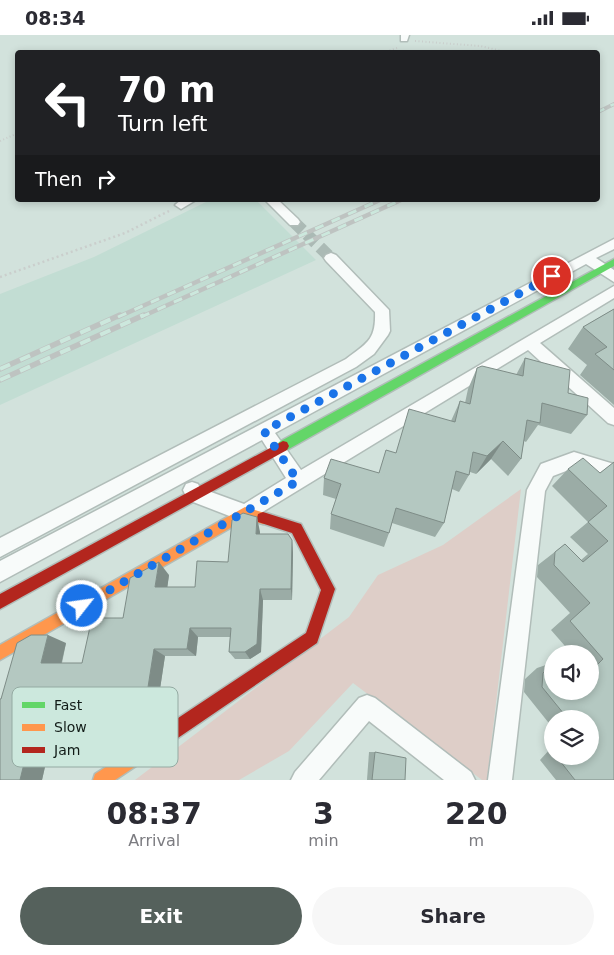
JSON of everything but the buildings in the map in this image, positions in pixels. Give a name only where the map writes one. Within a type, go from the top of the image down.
[{"type":"street","points":[[273,202],[294,221]]},
{"type":"street","points":[[0,573],[614,243]]},
{"type":"street","points":[[0,548],[351,363],[369,350],[383,331],[382,310],[331,258]]},
{"type":"street","points":[[586,258],[608,265],[614,277]]},
{"type":"street","points":[[0,602],[608,265]]},
{"type":"street","points":[[0,653],[245,513],[614,291]]},
{"type":"street","points":[[529,342],[614,418]]},
{"type":"street","points":[[264,431],[298,481]]},
{"type":"street","points":[[500,780],[536,489],[547,470],[574,461],[614,472]]},
{"type":"street","points":[[178,728],[312,637],[328,589],[296,528],[194,495],[183,474]]},
{"type":"street","points":[[302,780],[367,706],[463,780]]},
{"type":"street","points":[[101,780],[120,767]]},
{"type":"path","points":[[405,37],[440,44],[480,46],[497,50]]},
{"type":"path","points":[[0,141],[15,134]]},
{"type":"path","points":[[0,277],[125,233],[185,202]]},
{"type":"shaded area","points":[[206,202],[258,202],[316,260],[0,405],[0,294],[94,257]]},
{"type":"shaded area","points":[[521,489],[487,780],[482,780],[353,683],[289,751],[239,780],[135,780],[152,767],[178,767],[178,747],[349,617],[378,575],[443,545]]},
{"type":"tunnel","points":[[294,222],[331,258]]},
{"type":"railway","points":[[600,111],[614,104]]},
{"type":"railway","points":[[118,317],[376,202]]},
{"type":"railway","points":[[141,317],[397,202]]},
{"type":"railway","points":[[0,369],[120,315]]},
{"type":"railway","points":[[0,380],[144,315]]},
{"type":"traffic: fast","points":[[283,446],[614,262]]},
{"type":"traffic: slow","points":[[0,653],[245,513],[263,518]]},
{"type":"traffic: slow","points":[[101,780],[120,767]]},
{"type":"traffic: jam","points":[[0,602],[283,446]]},
{"type":"traffic: jam","points":[[178,728],[312,638],[328,589],[296,528],[263,518]]},
{"type":"route","points":[[82,606],[298,481],[264,431],[552,276]]}]
